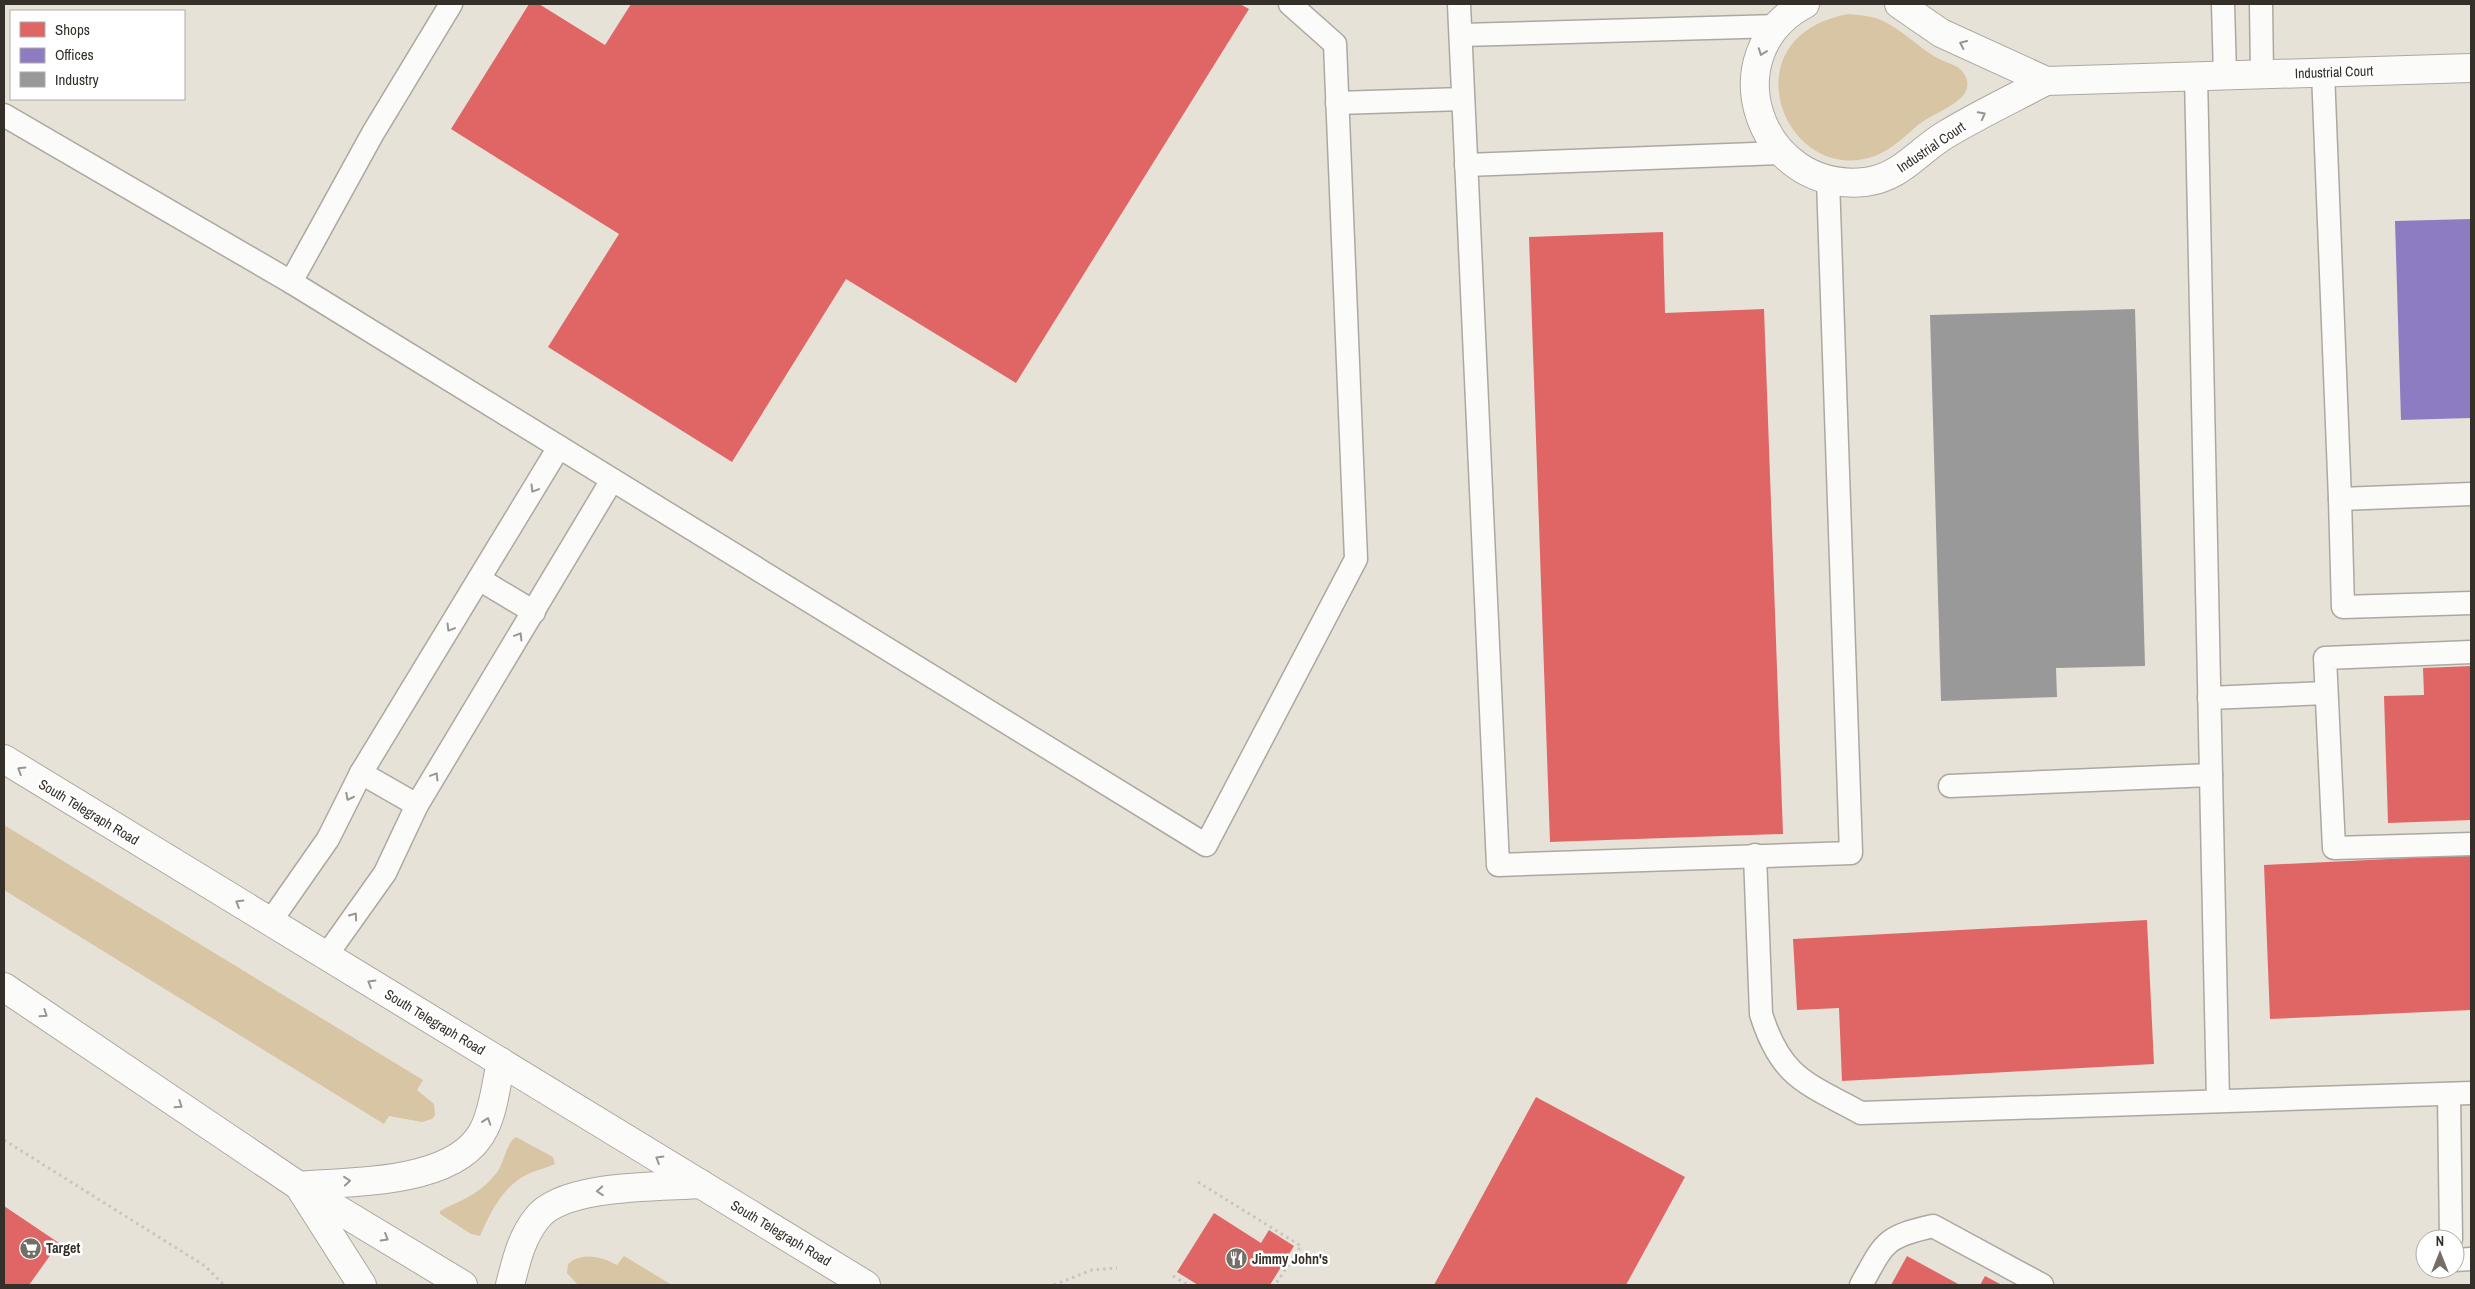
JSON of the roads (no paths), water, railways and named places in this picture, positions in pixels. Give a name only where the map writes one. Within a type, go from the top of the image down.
[{"type":"main road","name":"Industrial Court","points":[[1805,4],[1795,9],[1778,26],[1765,45],[1757,67],[1755,90],[1759,113],[1767,134],[1781,153],[1799,168],[1828,180],[1866,182],[1888,176],[1908,165],[1944,136],[2046,81],[2471,68]]},
{"type":"main road","name":"Industrial Court","points":[[1903,5],[1941,33],[2046,81]]},
{"type":"main road","name":"South Telegraph Road","points":[[4,759],[866,1285]]},
{"type":"main road","points":[[4,987],[298,1186],[463,1285]]},
{"type":"main road","points":[[298,1186],[415,1175],[450,1163],[470,1149],[484,1130],[492,1106],[501,1062]]},
{"type":"main road","points":[[510,1285],[522,1243],[537,1217],[559,1202],[589,1192],[701,1184]]},
{"type":"main road","points":[[298,1186],[362,1285]]},
{"type":"lane","points":[[291,282],[373,133],[451,4]]},
{"type":"lane","points":[[4,115],[291,282],[1206,846],[1356,559],[1335,44],[1290,4]]},
{"type":"lane","points":[[1459,4],[1498,865],[1851,853],[1828,180]]},
{"type":"lane","points":[[2223,4],[2225,75]]},
{"type":"lane","points":[[2261,4],[2262,75]]},
{"type":"lane","points":[[1461,35],[1778,26]]},
{"type":"lane","points":[[2323,72],[2343,607],[2471,603]]},
{"type":"lane","points":[[2196,76],[2218,1101]]},
{"type":"lane","points":[[1337,103],[1463,100]]},
{"type":"lane","points":[[1466,165],[1781,153]]},
{"type":"lane","points":[[270,922],[328,839],[361,773],[559,447]]},
{"type":"lane","points":[[326,956],[385,873],[417,805],[612,480]]},
{"type":"lane","points":[[2340,499],[2471,494]]},
{"type":"lane","points":[[479,579],[534,612]]},
{"type":"lane","points":[[2471,652],[2324,658],[2334,848],[2471,844]]},
{"type":"lane","points":[[2208,698],[2326,693]]},
{"type":"lane","points":[[361,773],[417,805]]},
{"type":"lane","points":[[1950,786],[2211,775]]},
{"type":"lane","points":[[1755,855],[1761,1014],[1769,1039],[1780,1059],[1798,1078],[1860,1113],[2471,1093]]},
{"type":"lane","points":[[2449,1094],[2451,1229]]},
{"type":"lane","points":[[1862,1285],[1883,1246],[1903,1233],[1933,1226],[2042,1285]]},
{"type":"place","name":"Target","points":[[30,1248]]},
{"type":"place","name":"Jimmy John's","points":[[1236,1259]]}]
